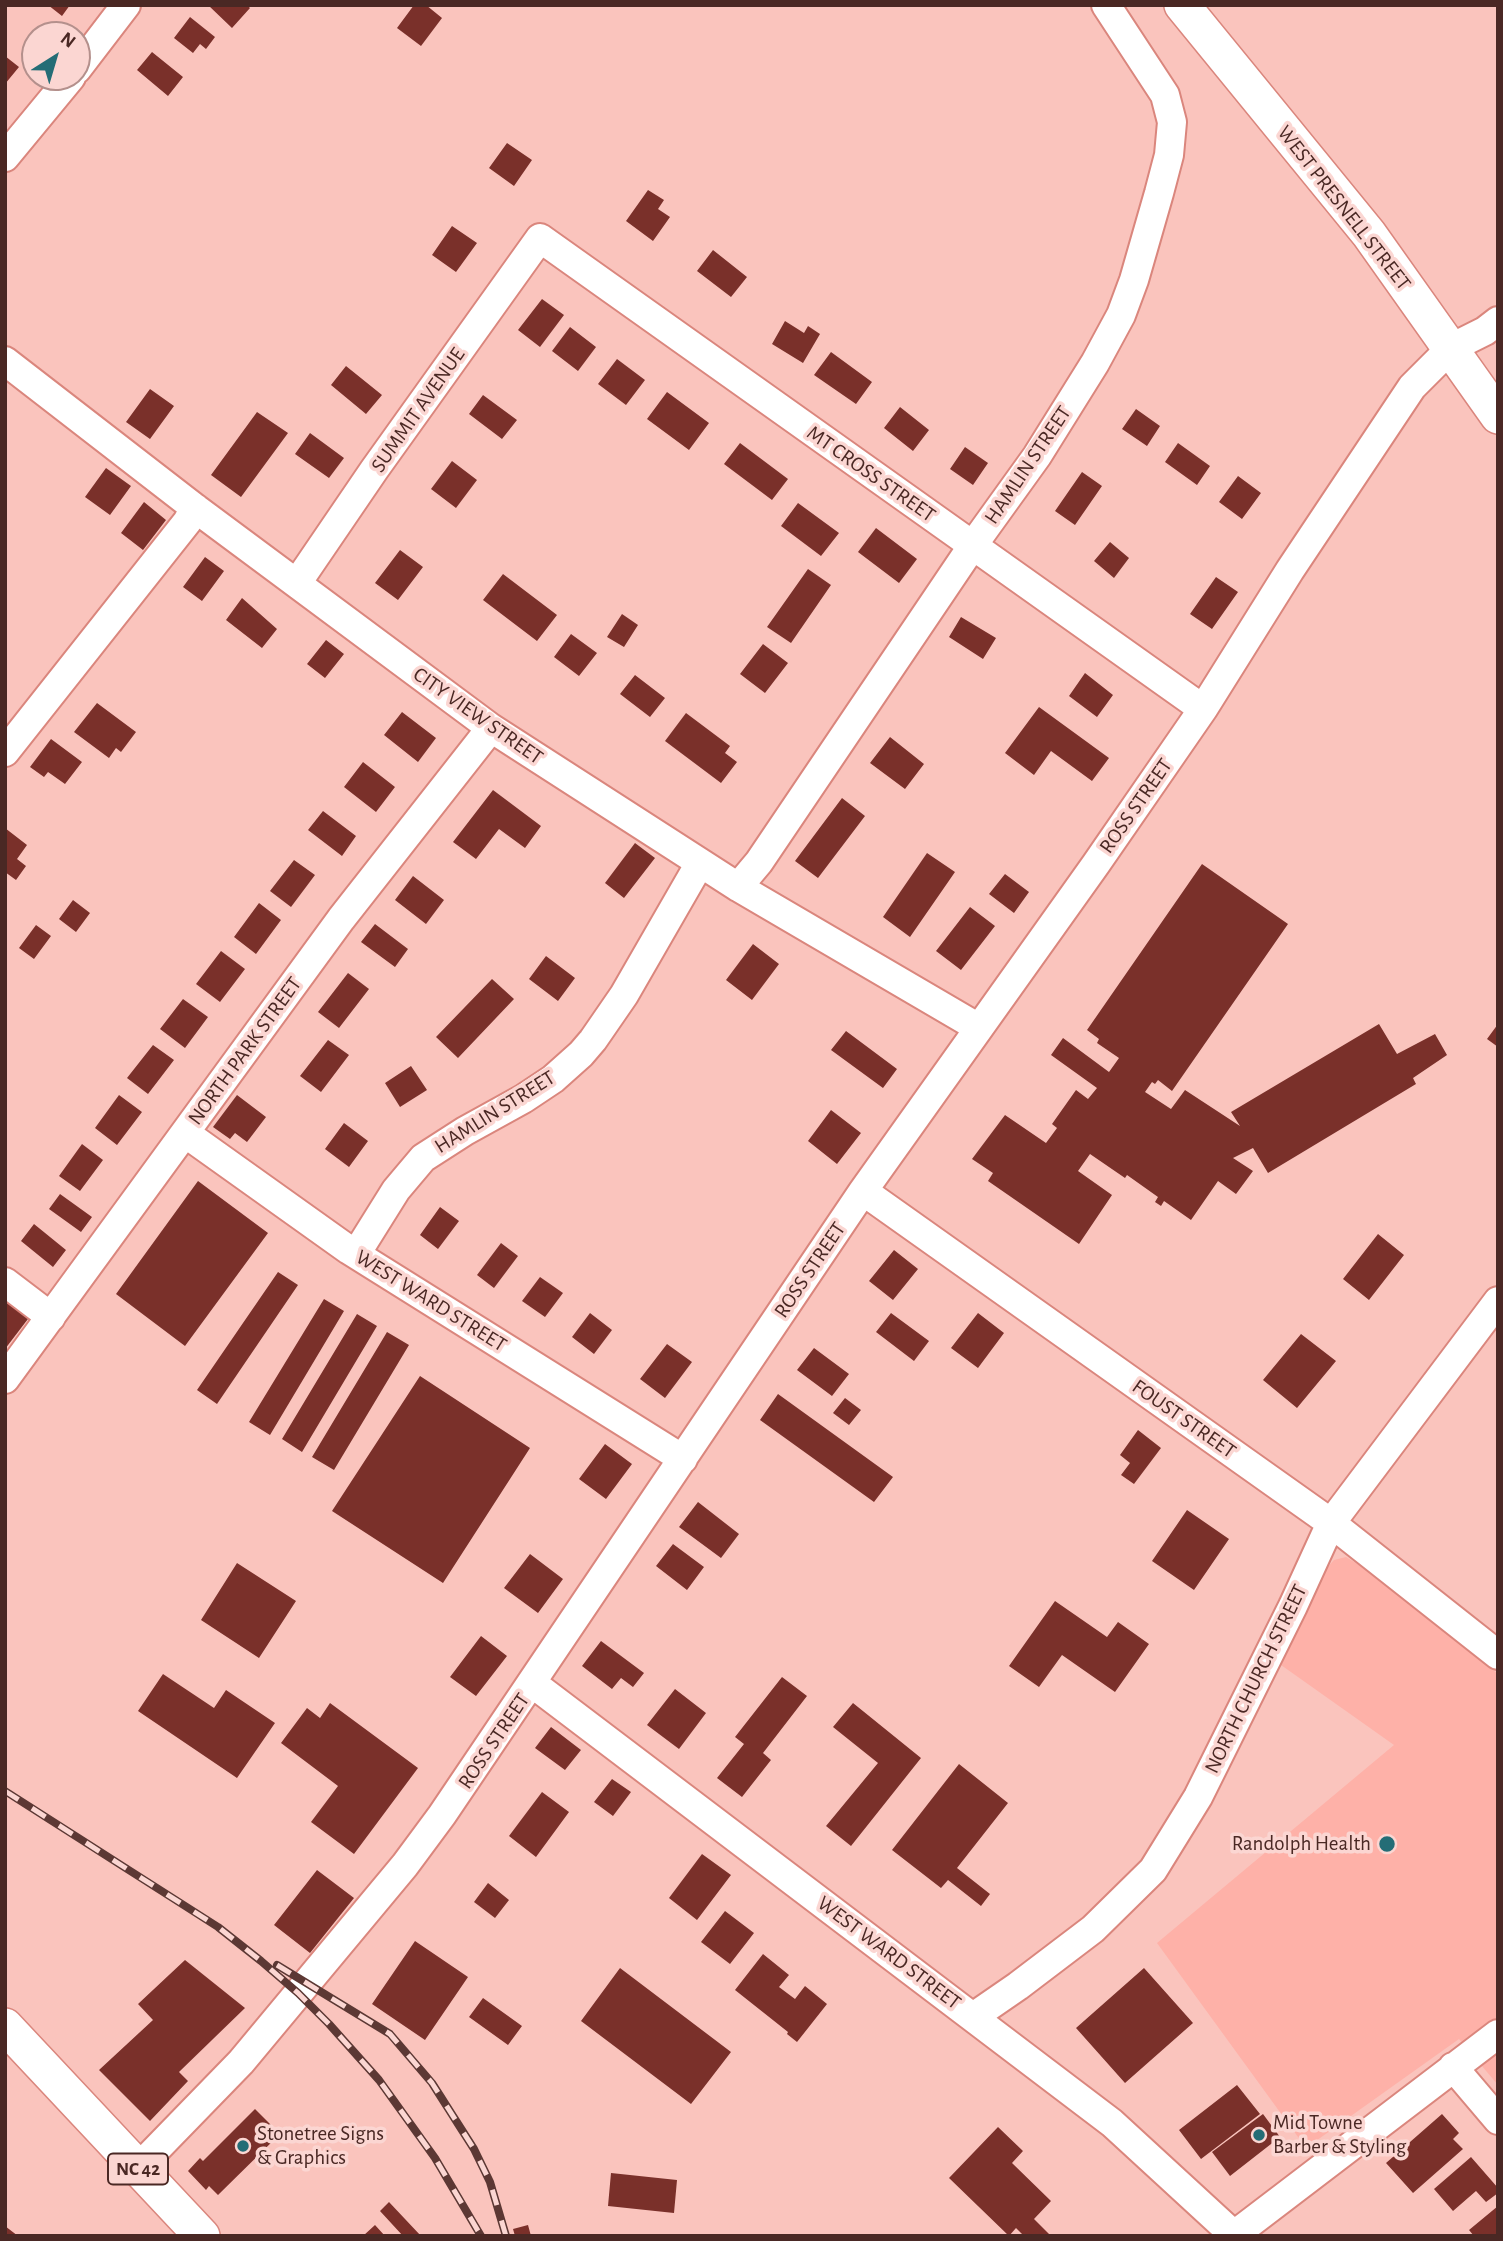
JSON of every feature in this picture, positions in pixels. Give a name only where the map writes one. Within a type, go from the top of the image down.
[{"type":"main road","name":"WEST PRESNELL STREET","points":[[1182,5],[1369,234],[1498,416]]},
{"type":"main road","name":"NC 42","points":[[5,2026],[202,2236]]},
{"type":"street","points":[[91,51],[126,5]]},
{"type":"street","name":"HAMLIN STREET","points":[[738,887],[759,862],[973,545],[1037,456],[1095,363],[1121,315],[1134,281],[1169,155],[1172,122],[1165,95],[1105,5]]},
{"type":"street","points":[[5,157],[59,91]]},
{"type":"street","name":"MT CROSS STREET","points":[[540,238],[1203,709]]},
{"type":"street","name":"SUMMIT AVENUE","points":[[297,583],[540,238]]},
{"type":"street","name":"ROSS STREET","points":[[138,2168],[241,2062],[405,1865],[456,1796],[863,1191],[1203,709],[1290,569],[1412,387],[1451,348],[1485,331],[1498,321]]},
{"type":"street","name":"CITY VIEW STREET","points":[[5,361],[195,508],[491,728],[738,887],[979,1028]]},
{"type":"street","points":[[5,752],[187,522],[195,508]]},
{"type":"street","name":"NORTH PARK STREET","points":[[5,1379],[341,919],[491,728]]},
{"type":"street","name":"HAMLIN STREET","points":[[356,1254],[396,1190],[423,1158],[554,1079],[581,1054],[624,995],[700,863]]},
{"type":"street","name":"WEST WARD STREET","points":[[185,1133],[356,1254],[683,1459]]},
{"type":"street","name":"FOUST STREET","points":[[863,1191],[1331,1523],[1498,1655]]},
{"type":"street","points":[[5,1283],[51,1317]]},
{"type":"street","name":"NORTH CHURCH STREET","points":[[974,2017],[1093,1929],[1153,1870],[1198,1797],[1331,1523],[1498,1301]]},
{"type":"street","name":"WEST WARD STREET","points":[[532,1683],[1129,2137],[1234,2236]]},
{"type":"street","points":[[1234,2236],[1498,2034]]},
{"type":"street","points":[[1453,2067],[1498,2120]]},
{"type":"shaded area","name":"Randolph Health","points":[[1346,1557],[1498,1674],[1498,2085],[1459,2039],[1306,2148],[1157,1943],[1394,1745],[1281,1665],[1325,1570],[1334,1560]]},
{"type":"building","points":[[48,5],[70,5],[62,16]]},
{"type":"building","points":[[208,5],[247,5],[250,8],[232,28]]},
{"type":"building","points":[[414,5],[426,5],[442,18],[421,46],[397,28]]},
{"type":"building","points":[[190,17],[215,37],[206,49],[200,44],[193,53],[174,38]]},
{"type":"building","points":[[152,52],[183,77],[168,96],[137,70]]},
{"type":"building","points":[[5,56],[19,67],[5,84]]},
{"type":"building","points":[[507,143],[532,160],[514,186],[489,168]]},
{"type":"building","points":[[648,190],[664,200],[658,209],[670,217],[653,241],[626,221]]},
{"type":"building","points":[[452,226],[477,243],[456,272],[432,255]]},
{"type":"building","points":[[713,250],[747,277],[731,297],[697,271]]},
{"type":"building","points":[[542,299],[564,315],[540,347],[518,330]]},
{"type":"building","points":[[785,321],[804,333],[808,326],[820,334],[803,363],[772,344]]},
{"type":"building","points":[[570,327],[596,347],[578,371],[552,351]]},
{"type":"building","points":[[831,352],[872,382],[856,404],[814,375]]},
{"type":"building","points":[[617,359],[645,380],[626,405],[598,384]]},
{"type":"building","points":[[346,366],[382,395],[366,414],[331,385]]},
{"type":"building","points":[[150,389],[174,406],[150,439],[126,422]]},
{"type":"building","points":[[667,392],[709,423],[689,450],[647,419]]},
{"type":"building","points":[[483,395],[517,420],[502,439],[469,414]]},
{"type":"building","points":[[900,407],[929,430],[913,451],[884,428]]},
{"type":"building","points":[[1136,409],[1160,426],[1147,446],[1122,429]]},
{"type":"building","points":[[257,412],[288,433],[241,497],[211,475]]},
{"type":"building","points":[[310,433],[344,458],[329,478],[295,454]]},
{"type":"building","points":[[740,443],[788,479],[772,500],[724,464]]},
{"type":"building","points":[[1178,443],[1210,466],[1197,485],[1165,462]]},
{"type":"building","points":[[965,447],[988,463],[973,485],[950,469]]},
{"type":"building","points":[[452,461],[477,480],[456,508],[431,489]]},
{"type":"building","points":[[106,468],[131,486],[110,515],[85,497]]},
{"type":"building","points":[[1082,472],[1102,486],[1075,525],[1055,511]]},
{"type":"building","points":[[1238,476],[1261,493],[1242,519],[1219,502]]},
{"type":"building","points":[[144,502],[166,520],[143,550],[121,533]]},
{"type":"building","points":[[798,503],[839,533],[821,556],[781,526]]},
{"type":"building","points":[[876,528],[917,559],[899,583],[858,552]]},
{"type":"building","points":[[1110,542],[1129,558],[1114,578],[1094,561]]},
{"type":"building","points":[[400,550],[423,567],[398,600],[375,583]]},
{"type":"building","points":[[205,557],[224,571],[202,601],[183,587]]},
{"type":"building","points":[[808,569],[831,585],[791,643],[767,627]]},
{"type":"building","points":[[503,574],[557,615],[537,641],[483,600]]},
{"type":"building","points":[[1216,577],[1238,592],[1212,629],[1190,614]]},
{"type":"building","points":[[242,598],[277,629],[262,648],[226,620]]},
{"type":"building","points":[[622,614],[638,625],[624,647],[607,637]]},
{"type":"building","points":[[961,617],[996,638],[983,659],[949,637]]},
{"type":"building","points":[[571,634],[597,653],[579,676],[554,657]]},
{"type":"building","points":[[326,640],[344,654],[325,678],[307,664]]},
{"type":"building","points":[[763,644],[788,663],[765,693],[740,674]]},
{"type":"building","points":[[1085,673],[1113,695],[1097,717],[1069,696]]},
{"type":"building","points":[[635,675],[665,698],[650,717],[620,694]]},
{"type":"building","points":[[97,703],[136,732],[121,752],[116,748],[109,758],[74,732]]},
{"type":"building","points":[[1039,707],[1109,758],[1092,781],[1051,751],[1034,775],[1005,753]]},
{"type":"building","points":[[402,712],[436,738],[418,762],[384,735]]},
{"type":"building","points":[[686,713],[730,746],[725,753],[737,762],[721,783],[665,741]]},
{"type":"building","points":[[890,737],[924,764],[905,789],[870,763]]},
{"type":"building","points":[[51,739],[82,762],[65,784],[48,772],[44,777],[30,767]]},
{"type":"building","points":[[363,762],[395,787],[376,812],[344,787]]},
{"type":"building","points":[[493,790],[541,826],[525,848],[499,829],[476,859],[453,842]]},
{"type":"building","points":[[842,798],[865,816],[818,878],[795,861]]},
{"type":"building","points":[[323,811],[356,836],[342,856],[308,830]]},
{"type":"building","points":[[5,828],[27,845],[17,859],[26,866],[16,880],[5,872]]},
{"type":"building","points":[[635,843],[655,858],[624,898],[605,883]]},
{"type":"building","points":[[927,853],[955,872],[910,937],[883,917]]},
{"type":"building","points":[[294,860],[315,875],[291,907],[270,891]]},
{"type":"building","points":[[1202,864],[1288,924],[1172,1091],[1158,1080],[1155,1084],[1152,1082],[1145,1092],[1171,1109],[1185,1090],[1240,1126],[1231,1112],[1379,1024],[1397,1054],[1435,1034],[1447,1055],[1413,1078],[1416,1084],[1268,1173],[1253,1148],[1233,1158],[1253,1171],[1236,1194],[1218,1181],[1191,1220],[1164,1201],[1161,1206],[1155,1202],[1158,1197],[1090,1154],[1078,1171],[1112,1195],[1079,1244],[988,1181],[993,1173],[972,1159],[1005,1115],[1046,1143],[1057,1128],[1052,1124],[1076,1090],[1088,1099],[1097,1088],[1051,1055],[1063,1038],[1109,1072],[1119,1058],[1097,1043],[1099,1039],[1087,1030]]},
{"type":"building","points":[[1005,874],[1029,892],[1014,913],[989,894]]},
{"type":"building","points":[[413,876],[444,900],[426,924],[395,900]]},
{"type":"building","points":[[73,900],[90,913],[76,932],[59,919]]},
{"type":"building","points":[[259,903],[281,920],[256,954],[234,937]]},
{"type":"building","points":[[970,907],[995,926],[961,970],[936,951]]},
{"type":"building","points":[[375,924],[408,949],[395,967],[361,942]]},
{"type":"building","points":[[36,925],[51,936],[34,959],[19,948]]},
{"type":"building","points":[[753,944],[779,964],[752,1000],[726,980]]},
{"type":"building","points":[[221,951],[245,969],[220,1002],[196,984]]},
{"type":"building","points":[[546,956],[575,978],[558,1001],[529,979]]},
{"type":"building","points":[[348,973],[369,989],[339,1028],[318,1012]]},
{"type":"building","points":[[492,979],[514,999],[458,1058],[436,1037]]},
{"type":"building","points":[[183,999],[208,1017],[185,1048],[160,1029]]},
{"type":"building","points":[[1498,1024],[1498,1047],[1487,1039]]},
{"type":"building","points":[[846,1031],[897,1069],[883,1088],[831,1050]]},
{"type":"building","points":[[328,1040],[349,1055],[321,1092],[300,1076]]},
{"type":"building","points":[[153,1045],[174,1060],[148,1094],[127,1078]]},
{"type":"building","points":[[411,1066],[427,1090],[400,1107],[385,1083]]},
{"type":"building","points":[[119,1095],[142,1112],[117,1145],[95,1128]]},
{"type":"building","points":[[237,1095],[266,1117],[247,1142],[235,1133],[230,1139],[213,1127]]},
{"type":"building","points":[[831,1110],[861,1133],[837,1164],[808,1141]]},
{"type":"building","points":[[344,1123],[368,1141],[349,1167],[325,1149]]},
{"type":"building","points":[[82,1144],[103,1160],[80,1191],[59,1176]]},
{"type":"building","points":[[198,1181],[268,1233],[185,1346],[116,1294]]},
{"type":"building","points":[[60,1194],[92,1217],[81,1232],[49,1209]]},
{"type":"building","points":[[440,1207],[459,1221],[438,1249],[420,1235]]},
{"type":"building","points":[[34,1224],[66,1250],[53,1267],[21,1241]]},
{"type":"building","points":[[1378,1234],[1404,1255],[1369,1300],[1343,1279]]},
{"type":"building","points":[[501,1243],[518,1256],[494,1288],[477,1275]]},
{"type":"building","points":[[894,1250],[918,1269],[893,1300],[869,1281]]},
{"type":"building","points":[[278,1272],[298,1285],[217,1404],[197,1390]]},
{"type":"building","points":[[540,1277],[563,1293],[545,1317],[522,1301]]},
{"type":"building","points":[[5,1296],[31,1315],[5,1349]]},
{"type":"building","points":[[324,1299],[344,1311],[270,1435],[249,1422]]},
{"type":"building","points":[[590,1313],[612,1330],[594,1354],[572,1337]]},
{"type":"building","points":[[891,1313],[929,1341],[914,1361],[876,1332]]},
{"type":"building","points":[[978,1313],[1004,1333],[978,1368],[951,1348]]},
{"type":"building","points":[[357,1314],[377,1326],[302,1452],[282,1439]]},
{"type":"building","points":[[387,1332],[409,1345],[334,1470],[312,1457]]},
{"type":"building","points":[[1301,1334],[1336,1361],[1297,1408],[1263,1380]]},
{"type":"building","points":[[667,1344],[692,1362],[665,1398],[640,1379]]},
{"type":"building","points":[[814,1348],[849,1374],[832,1396],[797,1370]]},
{"type":"building","points":[[420,1376],[530,1448],[443,1583],[332,1511]]},
{"type":"building","points":[[778,1394],[893,1477],[874,1502],[760,1420]]},
{"type":"building","points":[[845,1398],[861,1410],[849,1425],[833,1413]]},
{"type":"building","points":[[1138,1430],[1161,1448],[1134,1484],[1121,1475],[1130,1463],[1120,1455]]},
{"type":"building","points":[[605,1444],[632,1464],[606,1499],[579,1479]]},
{"type":"building","points":[[698,1502],[739,1534],[721,1558],[679,1527]]},
{"type":"building","points":[[1187,1510],[1229,1539],[1194,1590],[1152,1561]]},
{"type":"building","points":[[673,1544],[704,1567],[687,1590],[656,1566]]},
{"type":"building","points":[[530,1554],[563,1579],[538,1613],[504,1588]]},
{"type":"building","points":[[237,1563],[296,1601],[259,1658],[201,1620]]},
{"type":"building","points":[[1055,1601],[1107,1637],[1118,1622],[1149,1644],[1115,1692],[1062,1655],[1039,1687],[1009,1666]]},
{"type":"building","points":[[481,1636],[507,1656],[476,1696],[450,1677]]},
{"type":"building","points":[[601,1641],[644,1673],[633,1687],[621,1678],[612,1689],[582,1666]]},
{"type":"building","points":[[163,1674],[214,1708],[226,1690],[275,1723],[237,1778],[138,1711]]},
{"type":"building","points":[[782,1677],[807,1696],[763,1753],[771,1760],[742,1797],[717,1778],[744,1744],[735,1737]]},
{"type":"building","points":[[675,1689],[706,1713],[679,1749],[647,1725]]},
{"type":"building","points":[[330,1703],[418,1768],[354,1854],[311,1822],[338,1786],[281,1743],[307,1708],[320,1718]]},
{"type":"building","points":[[853,1703],[921,1758],[851,1846],[826,1826],[878,1763],[833,1727]]},
{"type":"building","points":[[551,1727],[581,1750],[565,1770],[535,1748]]},
{"type":"building","points":[[959,1764],[1008,1803],[957,1868],[990,1894],[981,1906],[948,1880],[941,1888],[892,1850]]},
{"type":"building","points":[[612,1779],[631,1792],[613,1816],[594,1802]]},
{"type":"building","points":[[542,1792],[569,1812],[536,1857],[509,1836]]},
{"type":"building","points":[[702,1854],[731,1875],[697,1920],[669,1898]]},
{"type":"building","points":[[317,1870],[354,1898],[310,1953],[274,1925]]},
{"type":"building","points":[[488,1883],[509,1900],[495,1918],[474,1902]]},
{"type":"building","points":[[725,1911],[754,1933],[730,1964],[701,1942]]},
{"type":"building","points":[[415,1941],[468,1977],[425,2040],[372,2004]]},
{"type":"building","points":[[763,1954],[789,1975],[779,1987],[795,1999],[805,1986],[827,2004],[797,2042],[735,1990]]},
{"type":"building","points":[[185,1960],[245,2008],[179,2072],[188,2081],[150,2121],[99,2070],[153,2020],[138,2004]]},
{"type":"building","points":[[620,1968],[731,2052],[691,2104],[581,2021]]},
{"type":"building","points":[[1144,1968],[1193,2023],[1125,2083],[1076,2028]]},
{"type":"building","points":[[483,1998],[522,2026],[508,2045],[469,2017]]},
{"type":"building","points":[[1237,2085],[1260,2114],[1201,2159],[1179,2130]]},
{"type":"building","name":"Stonetree Signs & Graphics","points":[[255,2109],[280,2134],[218,2195],[209,2186],[206,2190],[188,2171],[200,2158],[203,2161]]},
{"type":"building","points":[[1263,2114],[1280,2137],[1230,2176],[1212,2152]]},
{"type":"building","points":[[1442,2114],[1459,2133],[1453,2139],[1463,2149],[1413,2193],[1386,2163]]},
{"type":"building","points":[[998,2127],[1023,2151],[1012,2163],[1051,2201],[1034,2219],[1051,2236],[1024,2236],[1016,2228],[1009,2236],[949,2178]]},
{"type":"building","points":[[1471,2157],[1498,2188],[1498,2193],[1486,2202],[1476,2191],[1453,2211],[1434,2189]]},
{"type":"building","points":[[611,2173],[677,2180],[674,2213],[608,2206]]},
{"type":"building","points":[[389,2202],[421,2236],[403,2236],[380,2211]]},
{"type":"building","points":[[1498,2206],[1498,2236],[1474,2236],[1469,2230]]},
{"type":"building","points":[[375,2225],[385,2236],[363,2236]]},
{"type":"building","points":[[528,2225],[531,2236],[515,2236],[513,2229]]},
{"type":"building","points":[[5,2226],[18,2236],[5,2236]]},
{"type":"railway","points":[[5,1791],[218,1927],[298,1993],[379,2080],[435,2158],[481,2236]]},
{"type":"railway","points":[[277,1965],[390,2034],[432,2083],[474,2149],[490,2182],[506,2236]]},
{"type":"place","name":"Randolph Health","points":[[1387,1844]]},
{"type":"place","name":"Mid Towne Barber & Styling","points":[[1259,2135]]},
{"type":"place","name":"Stonetree Signs & Graphics","points":[[243,2146]]}]
